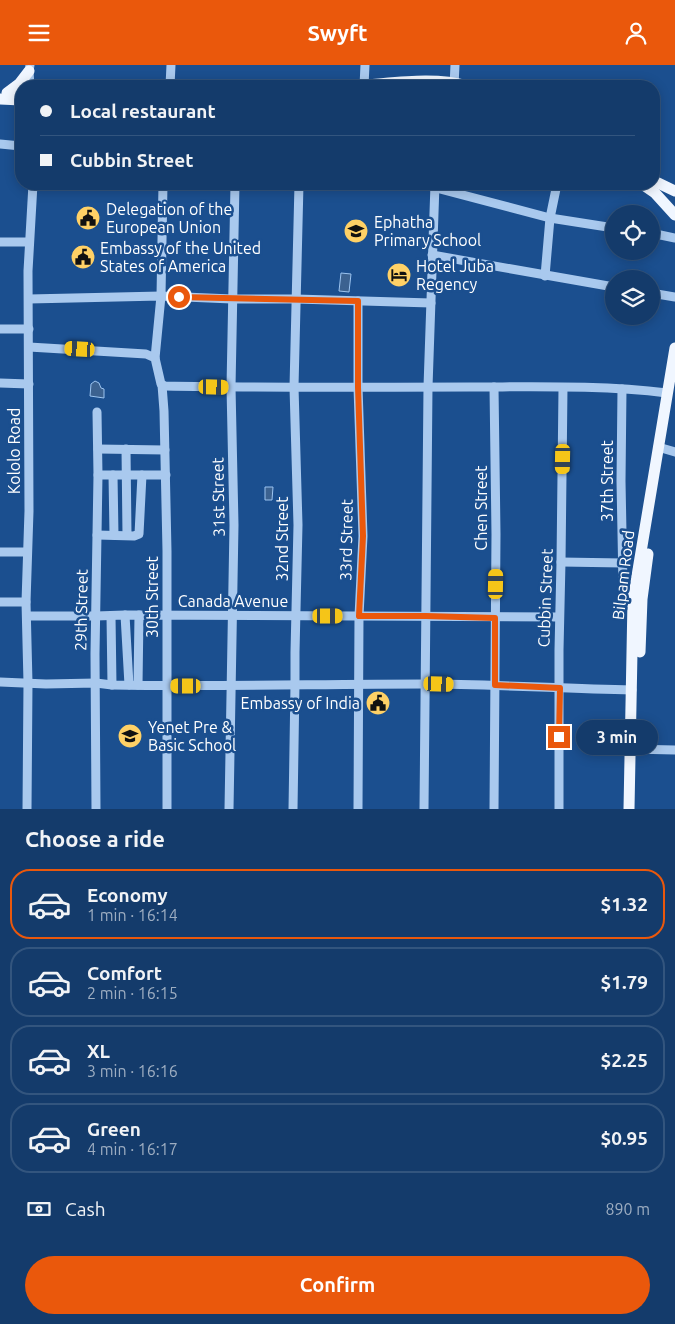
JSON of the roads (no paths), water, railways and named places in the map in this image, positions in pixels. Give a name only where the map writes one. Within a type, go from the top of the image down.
[{"type":"main road","points":[[22,80],[29,68]]},
{"type":"main road","points":[[2,95],[15,87]]},
{"type":"main road","points":[[2,95],[15,94]]},
{"type":"main road","points":[[2,95],[15,98]]},
{"type":"main road","points":[[660,184],[675,191]]},
{"type":"main road","points":[[651,190],[675,215]]},
{"type":"main road","name":"Bilpam Road","points":[[629,809],[642,599],[666,449],[675,348]]},
{"type":"main road","name":"Bilpam Road","points":[[637,809],[632,690],[634,599],[666,449]]},
{"type":"street","points":[[170,80],[171,65]]},
{"type":"street","points":[[364,65],[364,80]]},
{"type":"street","points":[[454,80],[455,65]]},
{"type":"street","points":[[0,144],[15,145]]},
{"type":"street","name":"Kololo Road","points":[[27,809],[28,683],[26,602],[29,511],[29,241],[32,190]]},
{"type":"street","points":[[29,347],[138,353],[155,358],[161,296],[163,190]]},
{"type":"street","name":"31st Street","points":[[229,809],[234,525],[231,387],[235,190]]},
{"type":"street","name":"32nd Street","points":[[293,809],[298,525],[294,387],[299,190]]},
{"type":"street","points":[[424,809],[428,387],[435,190]]},
{"type":"street","points":[[452,190],[550,218],[605,227]]},
{"type":"street","points":[[545,276],[550,218],[556,190]]},
{"type":"street","points":[[660,235],[675,238]]},
{"type":"street","points":[[0,242],[29,241]]},
{"type":"street","points":[[432,255],[605,286]]},
{"type":"street","points":[[660,294],[675,297]]},
{"type":"street","points":[[29,299],[161,296],[431,303]]},
{"type":"street","name":"33rd Street","points":[[358,301],[358,387],[363,536],[359,616],[358,809]]},
{"type":"street","points":[[0,329],[29,329]]},
{"type":"street","name":"30th Street","points":[[155,358],[162,385],[166,475],[168,616],[166,809]]},
{"type":"street","points":[[0,383],[29,384]]},
{"type":"street","points":[[162,385],[563,388],[622,389],[671,393]]},
{"type":"street","name":"Chen Street","points":[[494,387],[496,534],[494,809]]},
{"type":"street","name":"Cubbin Street","points":[[559,809],[559,617],[563,388]]},
{"type":"street","name":"37th Street","points":[[622,389],[623,585],[629,596],[634,599]]},
{"type":"street","name":"29th Street","points":[[96,809],[95,655],[98,412]]},
{"type":"street","points":[[98,449],[165,450]]},
{"type":"street","points":[[126,449],[127,535]]},
{"type":"street","points":[[98,475],[166,475]]},
{"type":"street","points":[[113,475],[114,535]]},
{"type":"street","points":[[97,535],[137,535],[139,533],[142,475]]},
{"type":"street","points":[[0,552],[27,552]]},
{"type":"street","points":[[561,562],[623,563]]},
{"type":"street","points":[[0,602],[26,602]]},
{"type":"street","points":[[125,615],[133,685]]},
{"type":"street","points":[[133,685],[139,615]]},
{"type":"street","name":"Canada Avenue","points":[[27,616],[559,617]]},
{"type":"street","points":[[112,616],[112,685]]},
{"type":"street","points":[[0,682],[168,686],[426,684],[632,690]]},
{"type":"street","points":[[634,749],[675,750]]},
{"type":"water","points":[[341,273],[351,274],[349,292],[339,291]]},
{"type":"water","points":[[95,381],[104,389],[104,398],[90,396],[91,384]]},
{"type":"water","points":[[265,487],[273,487],[272,500],[265,500]]},
{"type":"place","name":"Delegation of the European Union","points":[[88,218]]},
{"type":"place","name":"Ephatha Primary School","points":[[356,231]]},
{"type":"place","name":"Embassy of the United States of America","points":[[83,257]]},
{"type":"place","name":"Hotel Juba Regency","points":[[399,275]]},
{"type":"place","name":"Embassy of India","points":[[378,703]]},
{"type":"place","name":"Yenet Pre & Basic School","points":[[130,736]]}]
